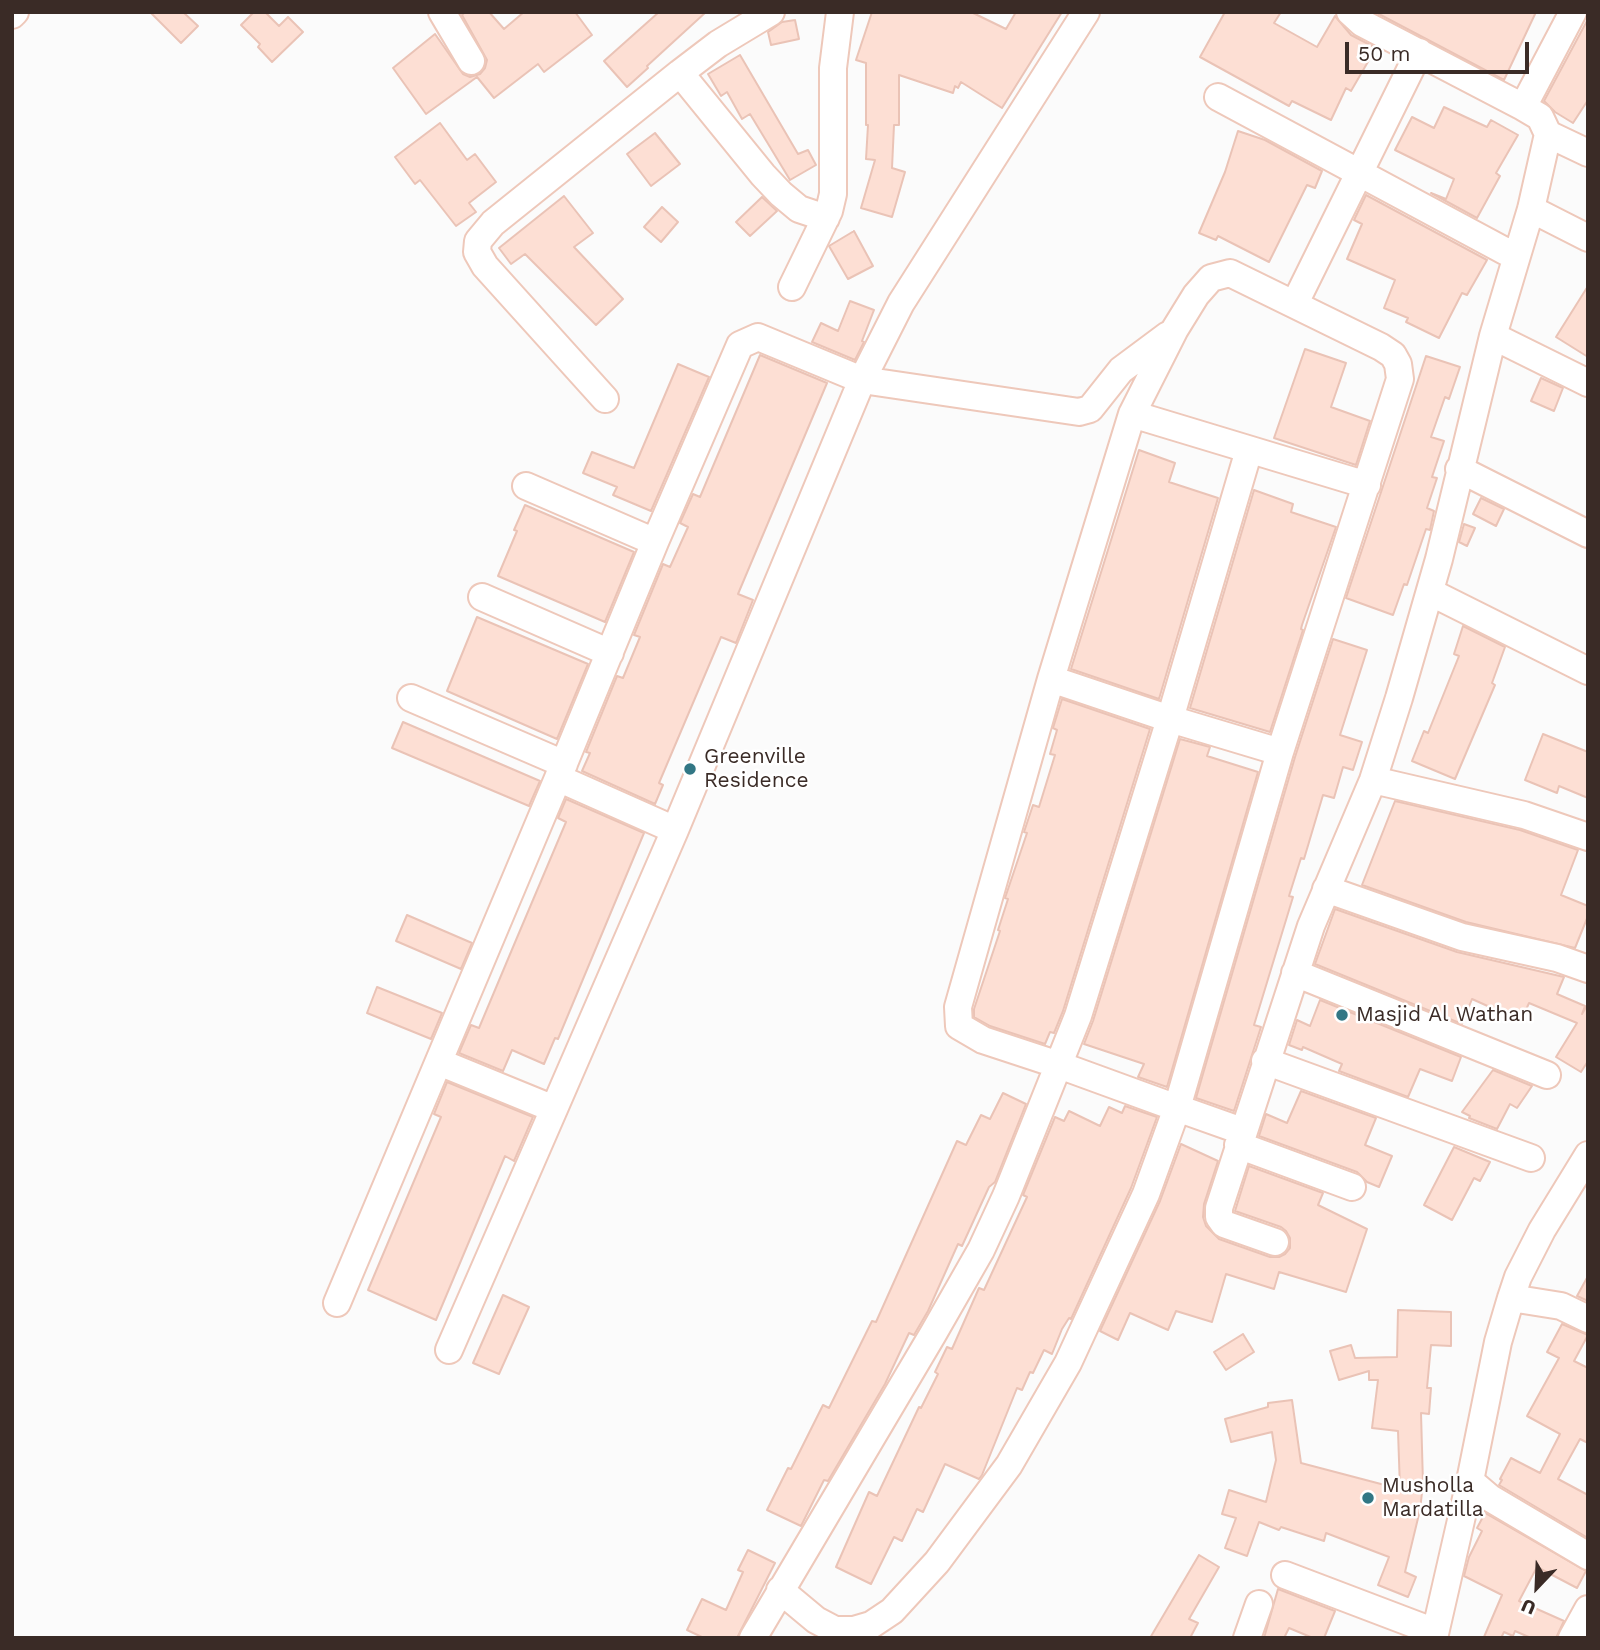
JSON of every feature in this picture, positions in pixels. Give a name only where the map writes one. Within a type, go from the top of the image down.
[{"type":"street","points":[[442,12],[471,61]]},
{"type":"street","points":[[604,399],[485,266],[477,252],[478,241],[493,223],[680,73],[718,44],[771,12]]},
{"type":"street","points":[[792,287],[826,218],[832,194],[833,68],[840,12]]},
{"type":"street","points":[[449,1350],[675,830],[862,380],[901,303],[1086,12]]},
{"type":"street","points":[[1275,1241],[1224,1224],[1219,1217],[1219,1208],[1294,973],[1326,889],[1373,780],[1430,592],[1493,336],[1531,209],[1548,134],[1540,117],[1363,23],[1350,12]]},
{"type":"street","points":[[1523,107],[1573,12]]},
{"type":"street","points":[[1296,303],[1419,52]]},
{"type":"street","points":[[680,73],[781,194],[799,209],[826,218]]},
{"type":"street","points":[[1218,97],[1516,257]]},
{"type":"street","points":[[1548,134],[1588,153]]},
{"type":"street","points":[[1531,209],[1588,238]]},
{"type":"street","points":[[780,1590],[816,1620],[835,1630],[854,1630],[871,1625],[892,1611],[937,1562],[1009,1465],[1068,1363],[1146,1194],[1177,1108],[1280,752],[1400,379],[1398,364],[1393,355],[1381,347],[1296,303],[1230,273],[1220,274],[1206,282],[1175,329],[1132,414],[1051,679],[958,1007],[959,1026],[972,1035],[1177,1108],[1352,1186]]},
{"type":"street","points":[[337,1303],[740,345],[758,337],[862,380],[1079,412],[1090,409],[1121,370],[1175,329]]},
{"type":"street","points":[[1493,336],[1588,383]]},
{"type":"street","points":[[1132,414],[1367,485]]},
{"type":"street","points":[[753,1638],[981,1250],[1006,1196],[1078,1016],[1170,719],[1249,450]]},
{"type":"street","points":[[1459,469],[1588,534]]},
{"type":"street","points":[[526,486],[655,542]]},
{"type":"street","points":[[1430,592],[1588,671]]},
{"type":"street","points":[[482,597],[610,653]]},
{"type":"street","points":[[1051,679],[1280,752]]},
{"type":"street","points":[[411,698],[675,830]]},
{"type":"street","points":[[1373,780],[1524,815],[1588,838]]},
{"type":"street","points":[[1326,889],[1462,937],[1556,958],[1588,969]]},
{"type":"street","points":[[1294,973],[1547,1075]]},
{"type":"street","points":[[1265,1061],[1531,1158]]},
{"type":"street","points":[[439,1062],[554,1109]]},
{"type":"street","points":[[1285,1575],[1434,1635],[1471,1481],[1498,1342],[1511,1298],[1518,1277],[1542,1230],[1588,1155]]},
{"type":"street","points":[[1511,1298],[1561,1306],[1588,1319]]},
{"type":"street","points":[[1471,1481],[1490,1498],[1588,1556]]},
{"type":"street","points":[[1247,1638],[1259,1604]]},
{"type":"street","points":[[1572,1638],[1588,1609]]},
{"type":"building","points":[[150,12],[183,12],[198,26],[181,43]]},
{"type":"building","points":[[254,12],[265,12],[279,26],[288,17],[303,32],[272,62],[258,47],[260,44],[241,25]]},
{"type":"building","points":[[465,12],[489,12],[504,29],[524,12],[575,12],[592,35],[544,72],[538,64],[494,98],[477,77],[426,114],[393,68],[435,34],[463,74],[470,77],[480,74],[487,60],[462,15]]},
{"type":"building","points":[[659,12],[706,12],[627,87],[604,61]]},
{"type":"building","points":[[872,12],[971,12],[1006,29],[1016,12],[1062,12],[1002,108],[961,82],[958,88],[955,86],[953,93],[899,75],[899,125],[894,125],[892,168],[905,172],[892,217],[861,208],[875,160],[866,159],[866,63],[856,60]]},
{"type":"building","points":[[1225,12],[1281,12],[1274,23],[1317,47],[1335,16],[1351,35],[1376,48],[1351,91],[1346,88],[1331,120],[1292,101],[1289,106],[1200,57]]},
{"type":"building","points":[[1375,12],[1536,12],[1504,80]]},
{"type":"building","points":[[1588,19],[1588,100],[1573,123],[1555,112],[1544,101]]},
{"type":"building","points":[[795,20],[799,39],[771,45],[768,32],[782,22]]},
{"type":"building","points":[[740,55],[798,154],[808,150],[816,165],[790,180],[750,114],[742,119],[727,92],[721,96],[708,74]]},
{"type":"building","points":[[1444,107],[1487,127],[1491,120],[1518,135],[1496,173],[1500,176],[1477,218],[1431,193],[1446,199],[1454,179],[1395,150],[1412,117],[1434,128]]},
{"type":"building","points":[[440,123],[467,160],[475,154],[496,182],[469,203],[476,212],[456,226],[420,180],[415,184],[395,157]]},
{"type":"building","points":[[1238,131],[1265,140],[1322,171],[1315,188],[1307,185],[1269,262],[1218,236],[1216,240],[1199,233],[1225,172]]},
{"type":"building","points":[[655,133],[680,164],[651,186],[627,154]]},
{"type":"building","points":[[1366,195],[1487,260],[1467,295],[1462,293],[1439,338],[1406,322],[1408,318],[1384,308],[1395,280],[1347,259],[1362,224],[1354,220]]},
{"type":"building","points":[[564,196],[593,233],[574,247],[623,299],[596,325],[525,254],[511,264],[499,248]]},
{"type":"building","points":[[762,197],[777,211],[750,236],[736,222]]},
{"type":"building","points":[[662,207],[678,222],[661,242],[644,227]]},
{"type":"building","points":[[854,231],[873,266],[848,279],[829,246]]},
{"type":"building","points":[[1588,286],[1588,357],[1556,337]]},
{"type":"building","points":[[850,301],[874,310],[855,360],[812,342],[821,323],[838,331]]},
{"type":"building","points":[[1305,349],[1346,363],[1331,407],[1370,421],[1356,465],[1274,438]]},
{"type":"building","points":[[760,355],[827,383],[738,594],[753,600],[736,643],[721,637],[659,783],[663,785],[655,804],[582,771],[590,753],[586,752],[617,676],[623,678],[640,637],[634,635],[663,564],[670,567],[688,527],[680,523],[693,494],[700,497]]},
{"type":"building","points":[[1426,356],[1460,367],[1449,399],[1445,397],[1431,437],[1444,441],[1432,477],[1437,478],[1427,508],[1434,511],[1430,530],[1426,529],[1407,585],[1404,584],[1393,615],[1346,598]]},
{"type":"building","points":[[678,364],[709,377],[651,511],[613,495],[617,487],[583,473],[592,452],[634,468]]},
{"type":"building","points":[[1541,378],[1563,388],[1554,411],[1531,401]]},
{"type":"building","points":[[1139,450],[1175,463],[1169,482],[1218,498],[1159,699],[1071,669]]},
{"type":"building","points":[[1254,490],[1293,504],[1291,512],[1336,527],[1302,625],[1303,630],[1270,732],[1190,708]]},
{"type":"building","points":[[1481,498],[1504,509],[1496,526],[1473,514]]},
{"type":"building","points":[[525,505],[634,552],[605,622],[498,576]]},
{"type":"building","points":[[1464,524],[1475,528],[1467,546],[1459,542]]},
{"type":"building","points":[[477,617],[588,664],[557,739],[447,691]]},
{"type":"building","points":[[1463,626],[1505,647],[1492,683],[1495,685],[1455,779],[1412,761],[1424,731],[1428,733],[1459,656],[1454,654]]},
{"type":"building","points":[[1333,639],[1367,650],[1340,735],[1362,742],[1353,770],[1343,767],[1334,798],[1323,795],[1304,859],[1301,858],[1289,896],[1293,897],[1254,1025],[1261,1027],[1234,1111],[1196,1098],[1295,757]]},
{"type":"building","points":[[1062,699],[1150,729],[1063,1011],[1054,1033],[1050,1032],[1045,1044],[990,1026],[974,1017],[974,1009],[1000,931],[998,930],[1008,899],[1005,898],[1027,833],[1024,832],[1033,805],[1039,807],[1055,755],[1050,754],[1057,730],[1053,728]]},
{"type":"building","points":[[403,722],[540,781],[529,806],[392,748]]},
{"type":"building","points":[[1543,734],[1588,752],[1588,798],[1559,786],[1557,793],[1525,780]]},
{"type":"building","points":[[1180,739],[1210,747],[1207,756],[1258,772],[1167,1087],[1138,1077],[1144,1064],[1084,1044]]},
{"type":"building","points":[[566,799],[644,833],[558,1039],[555,1038],[544,1064],[512,1050],[503,1071],[459,1053],[471,1025],[479,1028],[566,822],[558,818]]},
{"type":"building","points":[[1395,801],[1520,830],[1578,850],[1561,895],[1588,906],[1588,916],[1575,948],[1466,922],[1362,885]]},
{"type":"building","points":[[1335,909],[1457,952],[1564,977],[1557,994],[1585,1006],[1582,1014],[1588,1004],[1588,1061],[1581,1072],[1556,1057],[1577,1023],[1529,1003],[1521,1021],[1472,999],[1462,1024],[1315,964]]},
{"type":"building","points":[[407,915],[472,943],[461,969],[396,941]]},
{"type":"building","points":[[377,987],[442,1013],[431,1039],[367,1013]]},
{"type":"building","points":[[1320,1000],[1461,1057],[1452,1081],[1420,1069],[1408,1097],[1339,1071],[1342,1064],[1303,1047],[1302,1050],[1289,1045],[1297,1020],[1310,1026]]},
{"type":"building","points":[[1493,1070],[1532,1086],[1517,1108],[1510,1104],[1497,1129],[1469,1118],[1470,1116],[1462,1112]]},
{"type":"building","points":[[447,1082],[533,1117],[514,1161],[505,1156],[436,1320],[368,1290],[441,1117],[434,1114]]},
{"type":"building","points":[[1301,1091],[1376,1118],[1365,1145],[1392,1156],[1379,1187],[1367,1182],[1357,1172],[1259,1136],[1266,1114],[1287,1123]]},
{"type":"building","points":[[1003,1093],[1026,1104],[995,1182],[989,1187],[962,1246],[958,1244],[928,1311],[914,1335],[909,1333],[885,1384],[828,1481],[824,1480],[801,1526],[767,1510],[823,1405],[829,1408],[872,1321],[876,1322],[957,1141],[966,1145],[981,1115],[990,1119]]},
{"type":"building","points":[[1125,1106],[1157,1117],[1131,1188],[1071,1319],[1069,1318],[1062,1329],[1052,1354],[1044,1350],[1022,1390],[1017,1388],[982,1475],[979,1479],[945,1464],[923,1512],[917,1509],[902,1541],[894,1537],[871,1584],[836,1567],[869,1492],[877,1496],[919,1407],[921,1408],[938,1374],[935,1372],[947,1347],[952,1349],[979,1288],[984,1290],[1027,1197],[1023,1195],[1055,1117],[1064,1121],[1069,1111],[1100,1126],[1109,1107],[1122,1113]]},
{"type":"building","points":[[1181,1144],[1218,1161],[1204,1204],[1203,1217],[1206,1226],[1219,1239],[1270,1257],[1279,1257],[1290,1248],[1290,1238],[1281,1227],[1235,1211],[1249,1166],[1323,1193],[1318,1205],[1367,1229],[1346,1292],[1279,1272],[1274,1289],[1226,1274],[1212,1322],[1176,1311],[1168,1330],[1130,1313],[1118,1340],[1100,1331],[1160,1201]]},
{"type":"building","points":[[1454,1147],[1490,1162],[1480,1181],[1474,1178],[1452,1220],[1424,1205]]},
{"type":"building","points":[[1588,1276],[1588,1301],[1577,1296]]},
{"type":"building","points":[[503,1295],[529,1307],[499,1374],[473,1363]]},
{"type":"building","points":[[1398,1310],[1451,1312],[1451,1346],[1431,1345],[1427,1388],[1431,1388],[1429,1414],[1421,1413],[1423,1484],[1420,1510],[1405,1572],[1416,1577],[1408,1597],[1378,1585],[1389,1557],[1326,1533],[1324,1541],[1259,1522],[1247,1556],[1225,1548],[1236,1518],[1222,1514],[1229,1490],[1266,1502],[1276,1460],[1272,1432],[1231,1442],[1225,1419],[1268,1407],[1268,1403],[1292,1400],[1301,1463],[1400,1489],[1398,1431],[1372,1428],[1378,1380],[1369,1380],[1369,1371],[1339,1380],[1330,1351],[1351,1345],[1355,1358],[1397,1357]]},
{"type":"building","points":[[1562,1324],[1588,1335],[1574,1361],[1588,1368],[1588,1443],[1580,1439],[1558,1479],[1588,1495],[1588,1538],[1499,1485],[1511,1458],[1540,1473],[1560,1434],[1527,1416],[1559,1358],[1547,1352]]},
{"type":"building","points":[[1243,1334],[1254,1352],[1226,1370],[1214,1352]]},
{"type":"building","points":[[1485,1513],[1586,1571],[1577,1588],[1537,1567],[1519,1601],[1564,1621],[1556,1638],[1531,1638],[1515,1631],[1513,1636],[1504,1632],[1501,1638],[1484,1637],[1502,1595],[1464,1576],[1469,1557],[1482,1531],[1477,1528]]},
{"type":"building","points":[[748,1550],[775,1563],[737,1638],[704,1638],[687,1630],[702,1599],[726,1610],[743,1572],[738,1570]]},
{"type":"building","points":[[1199,1555],[1219,1567],[1189,1619],[1198,1623],[1190,1638],[1150,1638]]},
{"type":"building","points":[[1278,1589],[1335,1611],[1324,1638],[1313,1638],[1289,1628],[1284,1638],[1264,1638]]},
{"type":"place","name":"Greenville Residence","points":[[690,769]]},
{"type":"place","name":"Masjid Al Wathan","points":[[1342,1015]]},
{"type":"place","name":"Musholla Mardatilla","points":[[1368,1498]]}]
